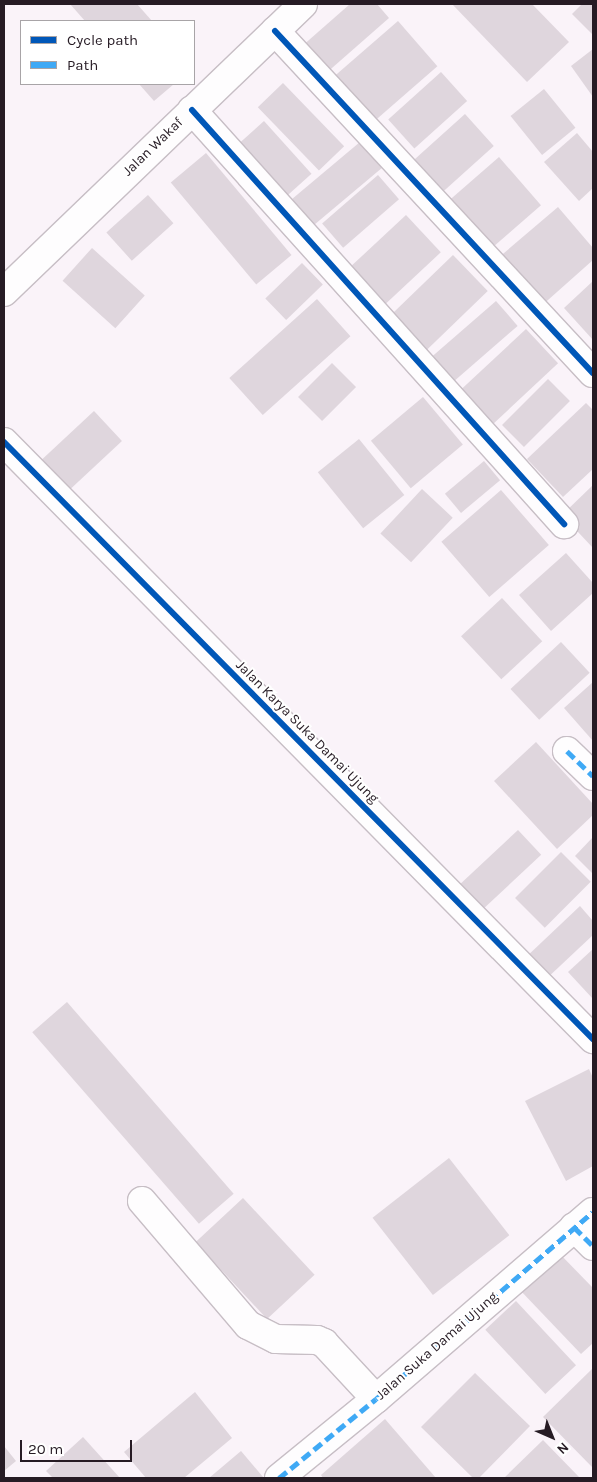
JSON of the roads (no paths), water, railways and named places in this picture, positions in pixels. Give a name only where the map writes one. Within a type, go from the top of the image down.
[{"type":"street","name":"Jalan Wakaf","points":[[4,292],[303,4]]},
{"type":"street","points":[[275,31],[593,373]]},
{"type":"street","points":[[192,110],[564,524]]},
{"type":"street","name":"Jalan Karya Suka Damai Ujung","points":[[4,442],[593,1039]]},
{"type":"street","points":[[567,751],[593,776]]},
{"type":"street","points":[[142,1201],[248,1325],[276,1339],[317,1340],[324,1344],[376,1399]]},
{"type":"street","points":[[584,1219],[593,1246]]},
{"type":"street","name":"Jalan Suka Damai Ujung","points":[[279,1478],[376,1399],[584,1219]]}]
